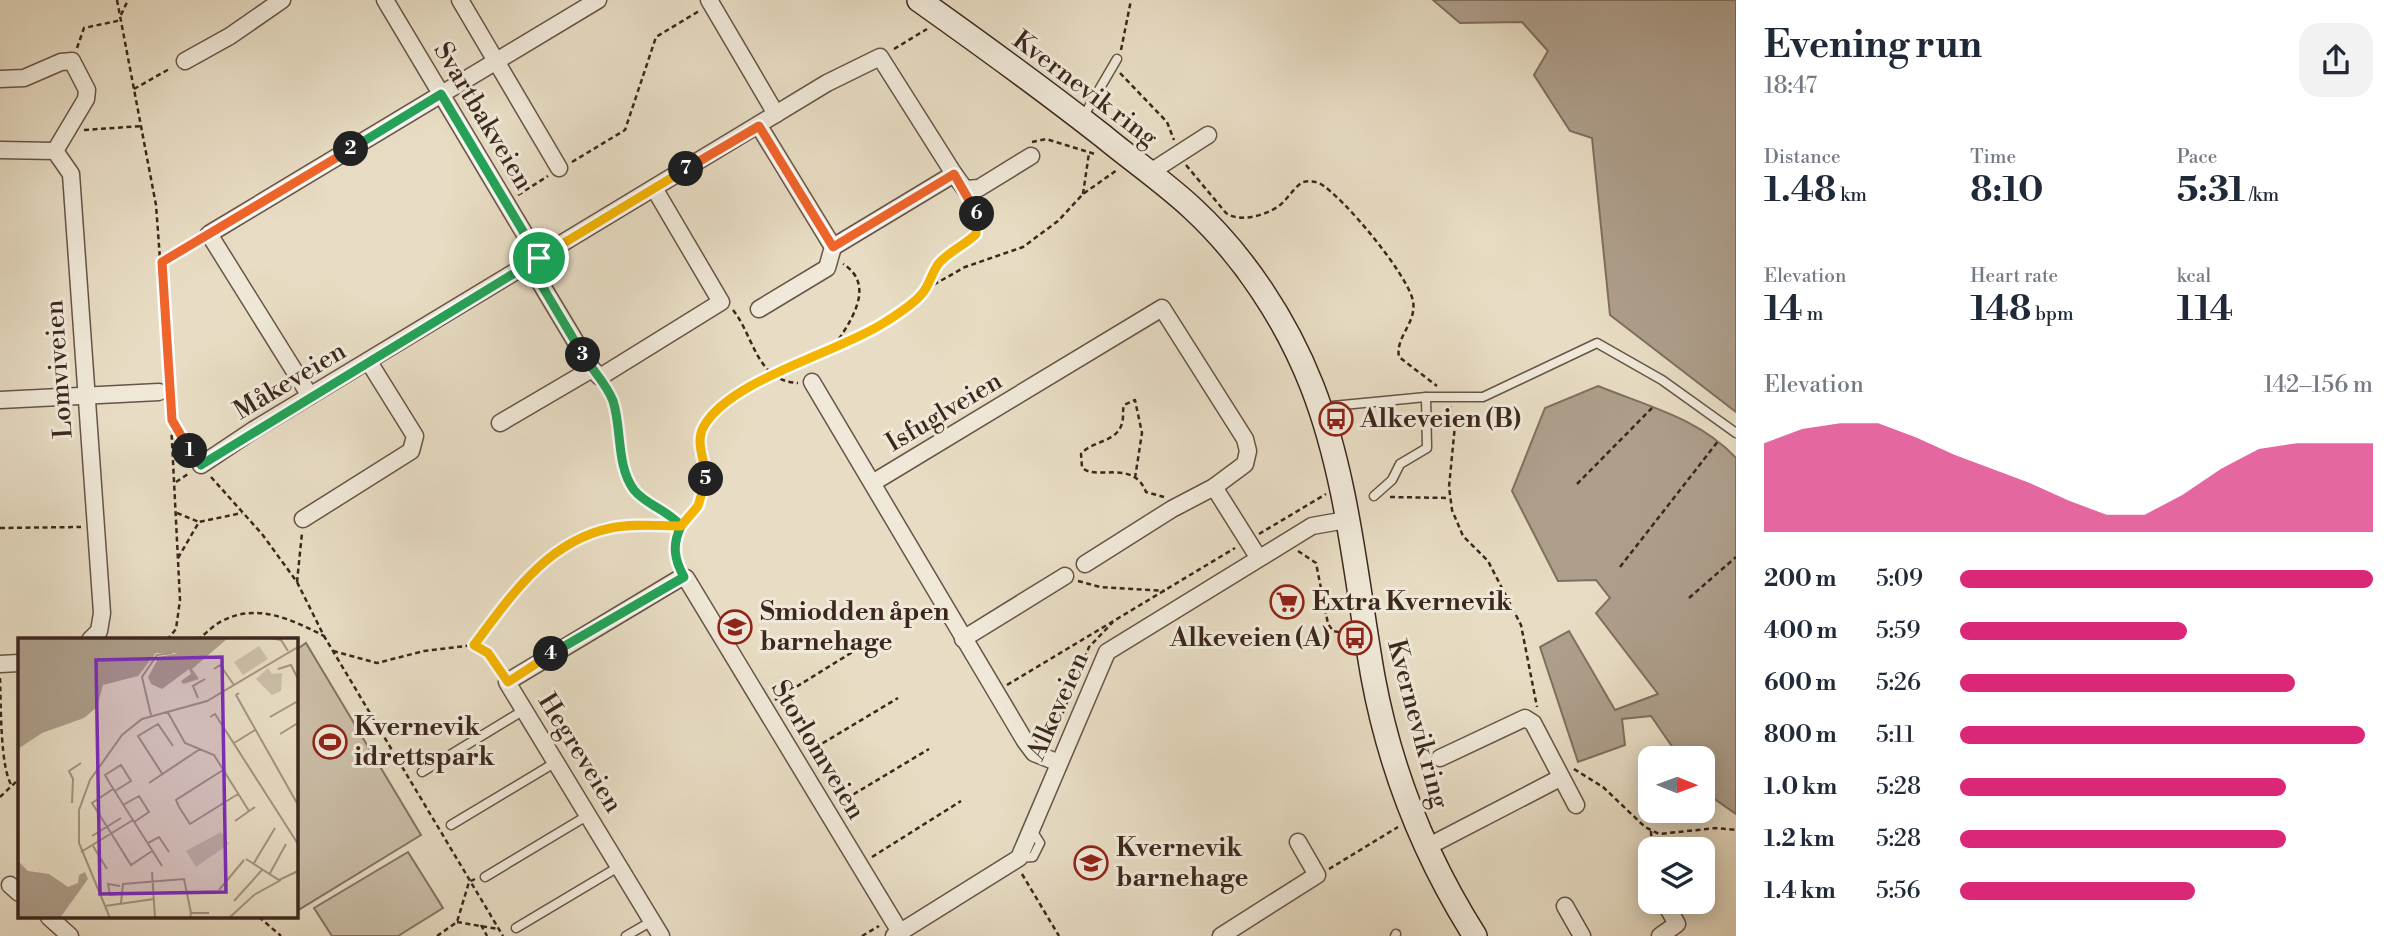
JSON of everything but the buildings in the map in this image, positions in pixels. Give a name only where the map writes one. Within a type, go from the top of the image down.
[{"type":"main road","name":"Kvernevik ring","points":[[919,0],[1082,120],[1193,209],[1240,260],[1290,338],[1320,407],[1346,520],[1374,681],[1399,780],[1427,848],[1475,936]]},
{"type":"street","name":"Svartbakveien","points":[[385,0],[506,202],[534,261]]},
{"type":"street","points":[[460,0],[559,169]]},
{"type":"street","points":[[310,396],[209,234],[598,0]]},
{"type":"street","points":[[185,61],[229,36],[275,2]]},
{"type":"street","points":[[714,4],[776,114]]},
{"type":"street","points":[[880,57],[965,189],[979,188],[1024,160]]},
{"type":"street","name":"Måkeveien","points":[[201,465],[310,396],[776,114],[880,57]]},
{"type":"street","points":[[0,79],[24,78],[61,62],[72,61],[87,90],[86,99],[55,151],[0,150]]},
{"type":"street","points":[[759,126],[833,252]]},
{"type":"street","name":"Kvernevik ring","points":[[1149,173],[1178,152],[1194,147],[1208,135]]},
{"type":"street","name":"Lomviveien","points":[[55,151],[64,160],[72,184],[102,613],[99,631],[92,638]]},
{"type":"street","points":[[759,309],[827,268],[833,252],[954,174]]},
{"type":"street","points":[[500,423],[596,373],[721,302],[654,188]]},
{"type":"street","points":[[534,261],[596,373]]},
{"type":"street","name":"Isfuglveien","points":[[874,482],[1162,308],[1245,439],[1248,451],[1245,464],[1214,487]]},
{"type":"street","name":"Måkeveien","points":[[303,519],[411,451],[415,444],[415,436],[369,362]]},
{"type":"street","name":"Isfuglveien","points":[[808,382],[874,482],[963,639],[1025,741],[1034,753],[1051,760]]},
{"type":"street","points":[[0,400],[166,390]]},
{"type":"street","points":[[1085,564],[1172,509],[1214,487],[1258,557]]},
{"type":"street","name":"Alkeveien","points":[[1016,860],[1031,829],[1051,760],[1107,652],[1312,526],[1346,520]]},
{"type":"street","points":[[963,639],[1066,576]]},
{"type":"street","name":"Hegreveien","points":[[661,936],[590,814],[508,682],[664,586],[684,577]]},
{"type":"street","name":"Storlomveien","points":[[684,577],[896,929]]},
{"type":"street","points":[[0,664],[18,663]]},
{"type":"street","name":"Kvernevik ring","points":[[1440,758],[1525,718],[1533,723],[1576,805]]},
{"type":"street","name":"Kvernevik ring","points":[[1427,848],[1560,778]]},
{"type":"street","points":[[1221,936],[1317,875],[1298,842]]},
{"type":"street","points":[[896,929],[1016,860]]},
{"type":"street","points":[[1565,906],[1582,936]]},
{"type":"street","points":[[1660,936],[1677,924],[1671,914]]},
{"type":"street","points":[[50,918],[70,936]]},
{"type":"lane","points":[[1082,120],[1117,59]]},
{"type":"lane","points":[[1320,407],[1426,397],[1483,397],[1597,343],[1662,380],[1736,433]]},
{"type":"lane","points":[[1374,496],[1392,480],[1400,464],[1427,448],[1426,397]]},
{"type":"lane","points":[[422,772],[524,710]]},
{"type":"lane","points":[[451,825],[556,762]]},
{"type":"lane","points":[[485,877],[590,814]]},
{"type":"lane","points":[[516,928],[620,866]]},
{"type":"lane","points":[[626,936],[652,920]]},
{"type":"path","points":[[117,0],[156,205],[162,262],[166,390],[172,420],[178,558],[179,618],[176,629],[169,638]]},
{"type":"path","points":[[121,17],[128,0]]},
{"type":"path","points":[[1131,0],[1126,31],[1117,59],[1119,71],[1167,121],[1178,152],[1188,168],[1234,218],[1246,218],[1276,208],[1303,182],[1320,184],[1332,193],[1390,258],[1405,280],[1413,302],[1413,315],[1398,347],[1399,357],[1433,381],[1451,409],[1455,425],[1448,498],[1463,536],[1488,561],[1521,625],[1534,696],[1541,717]]},
{"type":"path","points":[[581,158],[625,130],[656,37],[714,4]]},
{"type":"path","points":[[82,32],[87,26],[121,17]]},
{"type":"path","points":[[880,57],[933,26]]},
{"type":"path","points":[[135,89],[185,61]]},
{"type":"path","points":[[67,131],[142,126]]},
{"type":"path","points":[[1024,160],[1021,149],[1038,138],[1098,155]]},
{"type":"path","points":[[1083,194],[1089,153]]},
{"type":"path","points":[[684,577],[675,560],[674,549],[681,526],[698,506],[704,493],[706,470],[700,444],[703,427],[734,398],[776,374],[882,324],[925,291],[965,267],[1023,247],[1058,221],[1083,194],[1125,163]]},
{"type":"path","points":[[506,202],[559,169]]},
{"type":"path","points":[[925,291],[937,265],[976,234],[978,216],[965,189]]},
{"type":"path","points":[[162,262],[209,234]]},
{"type":"path","points":[[832,348],[854,318],[859,300],[855,275],[833,252]]},
{"type":"path","points":[[721,302],[735,311],[758,361],[786,382],[808,382]]},
{"type":"path","points":[[596,373],[612,401],[627,473],[634,489],[673,515],[681,526]]},
{"type":"path","points":[[1135,478],[1142,433],[1135,400],[1124,405],[1118,430],[1110,439],[1087,446],[1081,454],[1084,471],[1100,473],[1110,470],[1135,478],[1141,481],[1146,492],[1163,497],[1172,509]]},
{"type":"path","points":[[1577,484],[1652,408]]},
{"type":"path","points":[[172,420],[201,465],[262,534],[298,582],[332,651],[503,936]]},
{"type":"path","points":[[1620,567],[1719,440]]},
{"type":"path","points":[[176,482],[201,465]]},
{"type":"path","points":[[996,692],[1329,493],[1331,488]]},
{"type":"path","points":[[1374,496],[1448,498]]},
{"type":"path","points":[[177,513],[199,522],[242,513]]},
{"type":"path","points":[[298,582],[303,519]]},
{"type":"path","points":[[178,558],[199,522]]},
{"type":"path","points":[[0,528],[95,526]]},
{"type":"path","points":[[474,645],[527,576],[579,540],[612,527],[681,526]]},
{"type":"path","points":[[1293,547],[1316,563],[1328,624],[1333,631],[1351,633]]},
{"type":"path","points":[[1689,598],[1736,557]]},
{"type":"path","points":[[1066,576],[1100,587],[1165,591]]},
{"type":"path","points":[[200,638],[222,620],[240,614],[277,615],[324,636]]},
{"type":"path","points":[[1051,760],[1089,648],[1113,622]]},
{"type":"path","points":[[764,706],[867,643]]},
{"type":"path","points":[[332,651],[377,663],[424,651],[474,645],[488,653],[508,682]]},
{"type":"path","points":[[0,678],[4,761],[6,777],[12,786]]},
{"type":"path","points":[[796,759],[898,698]]},
{"type":"path","points":[[381,764],[390,749]]},
{"type":"path","points":[[826,811],[929,749]]},
{"type":"path","points":[[1567,762],[1619,800],[1651,831],[1669,834],[1716,828],[1736,831]]},
{"type":"path","points":[[0,797],[18,780]]},
{"type":"path","points":[[859,866],[961,801]]},
{"type":"path","points":[[1317,875],[1413,819]]},
{"type":"path","points":[[1651,831],[1651,837]]},
{"type":"path","points":[[1016,860],[1059,936]]},
{"type":"path","points":[[437,936],[457,922],[469,882]]},
{"type":"path","points":[[260,918],[281,936]]},
{"type":"path","points":[[457,922],[499,929]]},
{"type":"path","points":[[481,925],[487,936]]},
{"type":"path","points":[[862,936],[896,929]]},
{"type":"shaded area","points":[[1433,0],[1736,0],[1736,412],[1610,315],[1592,138],[1570,131],[1534,75],[1548,51],[1522,22],[1460,23]]},
{"type":"shaded area","points":[[1598,386],[1672,414],[1706,433],[1736,458],[1736,814],[1715,799],[1715,746],[1672,746],[1651,716],[1622,719],[1625,745],[1578,762],[1540,647],[1569,631],[1615,710],[1658,694],[1596,613],[1610,598],[1596,580],[1558,581],[1512,491],[1545,408]]},
{"type":"shaded area","name":"Kvernevik idrettspark","points":[[306,643],[421,835],[300,909],[298,906],[298,649]]},
{"type":"shaded area","points":[[408,852],[443,908],[398,936],[332,936],[314,908]]},
{"type":"place","name":"Alkeveien (B)","points":[[1336,419]]},
{"type":"place","name":"Extra Kvernevik","points":[[1287,602]]},
{"type":"place","name":"Smiodden åpen barnehage","points":[[735,627]]},
{"type":"place","name":"Alkeveien (A)","points":[[1355,638]]},
{"type":"place","name":"Kvernevik idrettspark","points":[[330,742]]},
{"type":"place","name":"Kvernevik barnehage","points":[[1091,863]]},
{"type":"route","points":[[539,258],[452,310],[369,362],[255,429],[201,465],[172,420],[162,262],[441,94],[539,258],[529,264],[592,369],[607,388],[619,425],[627,473],[634,489],[673,515],[681,526],[674,549],[675,560],[684,577],[635,603],[508,682],[488,653],[482,647],[474,645],[501,606],[537,566],[597,531],[612,527],[645,525],[681,526],[698,506],[704,493],[706,470],[700,444],[703,427],[709,419],[734,398],[766,378],[882,324],[904,308],[925,291],[937,265],[976,234],[978,216],[965,189],[954,174],[833,247],[759,126],[539,258]]}]
